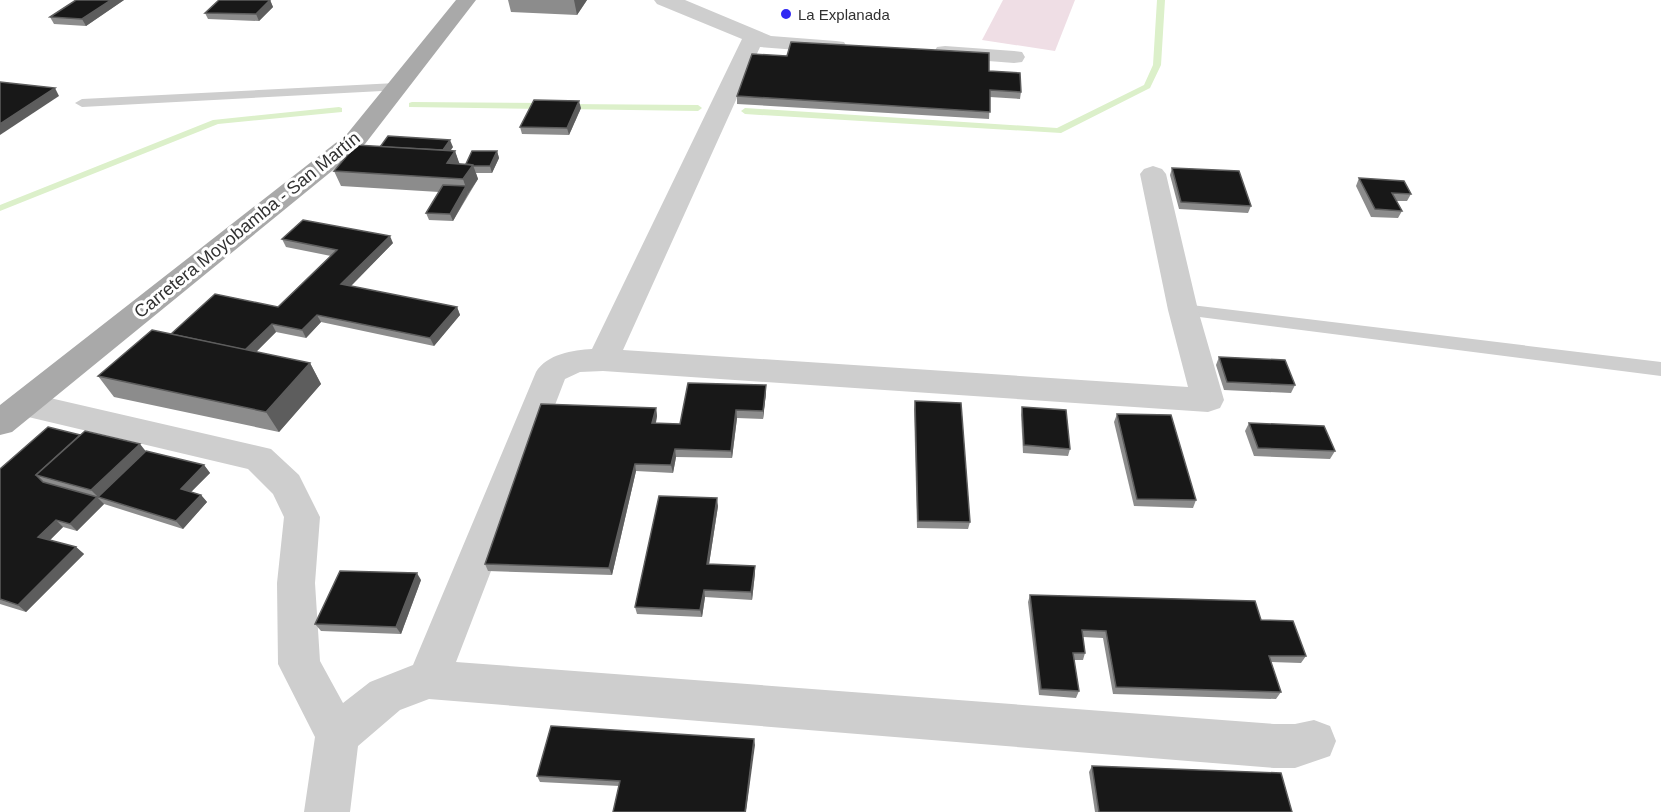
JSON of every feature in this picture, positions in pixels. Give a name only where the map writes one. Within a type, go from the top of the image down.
[{"type":"main road","name":"Carretera Moyobamba - San Martín","points":[[12,414],[356,139],[466,0]]},
{"type":"street","points":[[664,0],[754,37],[777,44],[853,47]]},
{"type":"street","points":[[603,360],[754,37]]},
{"type":"street","points":[[924,51],[1014,57]]},
{"type":"street","points":[[428,679],[552,372],[575,361],[603,360],[1208,400],[1183,310],[1153,174]]},
{"type":"street","points":[[12,414],[260,458],[286,485],[302,517],[296,584],[299,664],[337,735],[327,812]]},
{"type":"street","points":[[337,735],[385,696],[428,679],[1274,746],[1295,746],[1314,741]]},
{"type":"lane","points":[[82,103],[396,87]]},
{"type":"lane","points":[[1183,310],[1661,369]]},
{"type":"shaded area","points":[[1003,0],[1075,0],[1055,51],[982,40]]},
{"type":"building","points":[[76,0],[111,0],[82,19],[50,17]]},
{"type":"building","points":[[219,0],[270,0],[256,14],[205,13]]},
{"type":"building","points":[[791,42],[989,53],[989,71],[1020,73],[1021,92],[990,90],[990,112],[737,96],[752,54],[787,56]]},
{"type":"building","points":[[0,82],[55,88],[0,124]]},
{"type":"building","points":[[534,100],[579,101],[567,128],[520,127]]},
{"type":"building","points":[[388,136],[450,140],[443,150],[380,147]]},
{"type":"building","points":[[356,145],[455,151],[447,163],[473,165],[463,179],[334,171]]},
{"type":"building","points":[[472,151],[497,151],[490,166],[473,166],[466,164]]},
{"type":"building","points":[[1172,168],[1239,171],[1251,206],[1181,202]]},
{"type":"building","points":[[1359,178],[1404,181],[1411,194],[1392,193],[1402,211],[1375,209]]},
{"type":"building","points":[[443,185],[466,186],[450,214],[426,213]]},
{"type":"building","points":[[303,220],[390,236],[341,284],[457,307],[430,338],[317,315],[302,330],[272,324],[245,350],[171,334],[215,294],[278,307],[337,250],[282,239]]},
{"type":"building","points":[[152,330],[310,363],[266,412],[98,376]]},
{"type":"building","points":[[1219,357],[1285,360],[1295,385],[1227,382]]},
{"type":"building","points":[[688,383],[766,385],[763,411],[736,410],[731,451],[675,449],[671,465],[635,464],[609,568],[485,564],[541,404],[656,408],[652,423],[680,424]]},
{"type":"building","points":[[915,401],[961,403],[970,522],[918,521]]},
{"type":"building","points":[[1022,407],[1066,410],[1070,449],[1024,445]]},
{"type":"building","points":[[1117,414],[1171,415],[1196,500],[1137,499]]},
{"type":"building","points":[[1249,423],[1324,426],[1335,451],[1258,448]]},
{"type":"building","points":[[48,427],[80,435],[36,475],[43,482],[97,497],[70,524],[56,520],[38,537],[76,547],[18,605],[0,599],[0,469]]},
{"type":"building","points":[[85,431],[140,444],[91,490],[36,475]]},
{"type":"building","points":[[146,451],[204,465],[181,489],[201,495],[176,521],[98,497]]},
{"type":"building","points":[[659,496],[717,498],[707,564],[755,566],[751,592],[704,590],[700,610],[635,607]]},
{"type":"building","points":[[340,571],[417,573],[396,627],[315,624]]},
{"type":"building","points":[[1030,595],[1255,601],[1261,620],[1293,621],[1306,656],[1269,656],[1281,692],[1116,687],[1106,631],[1082,630],[1085,653],[1073,653],[1079,691],[1041,689]]},
{"type":"building","points":[[551,726],[754,739],[745,812],[613,812],[620,781],[537,776]]},
{"type":"building","points":[[1092,766],[1281,773],[1292,812],[1099,812]]},
{"type":"waterway","points":[[745,111],[1058,131],[1147,86],[1157,65],[1161,0]]},
{"type":"waterway","points":[[412,105],[546,106]]},
{"type":"waterway","points":[[566,107],[698,108]]},
{"type":"waterway","points":[[0,208],[216,122],[339,110]]},
{"type":"place","name":"La Explanada","points":[[786,14]]}]
